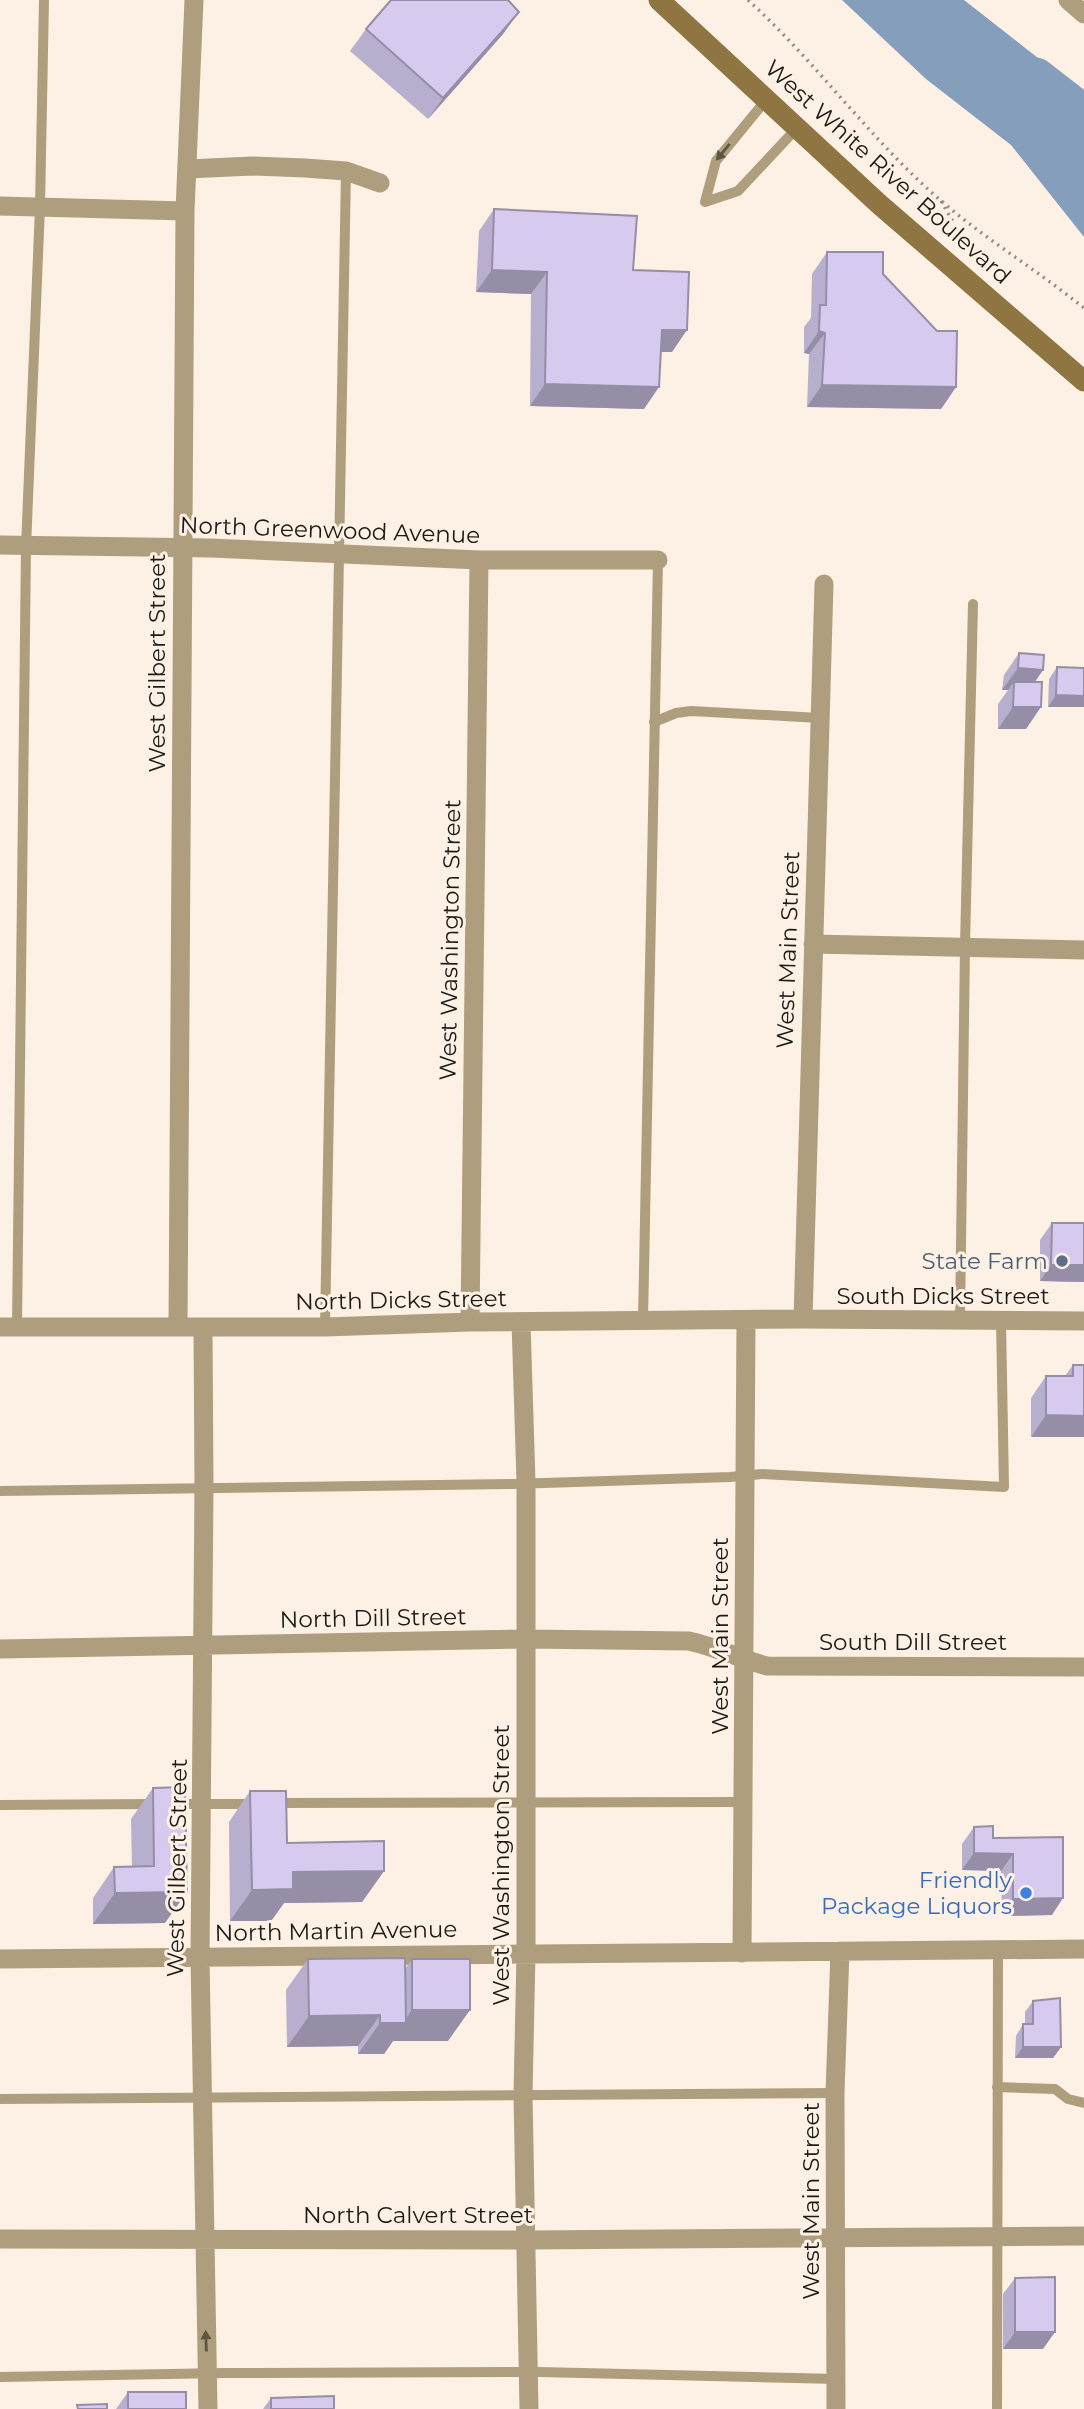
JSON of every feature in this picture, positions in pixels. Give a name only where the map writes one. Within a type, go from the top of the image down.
[{"type":"street","name":"West Gilbert Street","points":[[178,1327],[185,211],[194,0]]},
{"type":"street","name":"West White River Boulevard","points":[[659,0],[879,204],[1084,381]]},
{"type":"street","points":[[1068,0],[1084,13]]},
{"type":"street","points":[[188,169],[252,166],[346,171],[380,183]]},
{"type":"street","points":[[0,206],[185,211]]},
{"type":"street","name":"North Greenwood Avenue","points":[[0,545],[211,548],[480,560],[658,560]]},
{"type":"street","name":"West Washington Street","points":[[470,1322],[480,560]]},
{"type":"street","name":"West Main Street","points":[[803,1319],[824,584]]},
{"type":"street","points":[[813,944],[1084,950]]},
{"type":"street","name":"North Dicks Street","points":[[8,1327],[325,1327],[470,1322],[803,1319]]},
{"type":"street","name":"South Dicks Street","points":[[803,1319],[1084,1321]]},
{"type":"street","name":"West Main Street","points":[[742,1953],[746,1320]]},
{"type":"street","name":"West Washington Street","points":[[521,1322],[526,1482],[526,1954],[523,2095],[529,2409]]},
{"type":"street","name":"West Gilbert Street","points":[[203,1327],[200,1958],[208,2409]]},
{"type":"street","name":"North Dill Street","points":[[0,1649],[527,1639],[689,1641],[710,1646],[743,1660]]},
{"type":"street","name":"South Dill Street","points":[[743,1660],[767,1666],[1084,1667]]},
{"type":"street","name":"North Martin Avenue","points":[[0,1959],[1084,1949]]},
{"type":"street","name":"West Main Street","points":[[836,2409],[835,2093],[840,1951]]},
{"type":"street","name":"North Calvert Street","points":[[0,2239],[526,2240],[1084,2236]]},
{"type":"lane","points":[[8,1327],[26,547],[40,207],[44,0]]},
{"type":"lane","points":[[766,99],[716,161],[705,202],[738,191],[797,128]]},
{"type":"lane","points":[[325,1327],[346,171]]},
{"type":"lane","points":[[643,1321],[658,560]]},
{"type":"lane","points":[[960,1320],[973,604]]},
{"type":"lane","points":[[654,722],[676,713],[691,711],[820,718]]},
{"type":"lane","points":[[0,1492],[526,1482],[762,1474],[1004,1487],[1001,1321]]},
{"type":"lane","points":[[0,1805],[744,1802]]},
{"type":"lane","points":[[997,2409],[998,1950]]},
{"type":"lane","points":[[997,2087],[1055,2089],[1068,2099],[1084,2103]]},
{"type":"lane","points":[[0,2099],[835,2093]]},
{"type":"lane","points":[[0,2377],[528,2372],[836,2379]]},
{"type":"path","points":[[748,0],[783,32],[870,130],[940,200],[1084,308]]},
{"type":"path","points":[[940,200],[959,232],[989,269]]},
{"type":"water","points":[[842,0],[964,0],[1047,65],[1084,119],[1084,237],[1011,145],[926,79]]},
{"type":"building","points":[[391,0],[508,0],[519,12],[443,98],[366,29]]},
{"type":"building","points":[[494,209],[637,216],[633,270],[689,272],[687,330],[662,330],[659,387],[545,384],[547,272],[492,270]]},
{"type":"building","points":[[827,252],[883,252],[883,274],[937,331],[957,331],[956,387],[822,385],[825,333],[819,331],[820,305],[826,305]]},
{"type":"building","points":[[1019,653],[1044,655],[1043,670],[1018,668]]},
{"type":"building","points":[[1057,667],[1084,668],[1084,696],[1056,695]]},
{"type":"building","points":[[1014,682],[1042,682],[1041,707],[1013,707]]},
{"type":"building","points":[[1052,1223],[1084,1223],[1084,1265],[1051,1265]]},
{"type":"building","points":[[1073,1365],[1084,1365],[1084,1416],[1046,1415],[1046,1376],[1073,1376]]},
{"type":"building","points":[[185,1787],[187,1892],[115,1893],[114,1867],[154,1866],[153,1788]]},
{"type":"building","points":[[250,1791],[286,1791],[287,1843],[384,1841],[384,1871],[293,1872],[293,1889],[252,1890]]},
{"type":"building","points":[[993,1826],[993,1838],[1063,1837],[1063,1898],[1013,1899],[1013,1854],[974,1853],[974,1827]]},
{"type":"building","points":[[405,1958],[406,2023],[380,2023],[380,2015],[309,2016],[308,1959]]},
{"type":"building","points":[[412,1959],[470,1959],[470,2010],[412,2010]]},
{"type":"building","points":[[1060,1998],[1061,2047],[1023,2047],[1023,2024],[1033,2024],[1033,2001]]},
{"type":"building","points":[[1055,2277],[1055,2332],[1015,2332],[1015,2278]]},
{"type":"building","points":[[128,2392],[186,2392],[186,2409],[128,2409]]},
{"type":"building","points":[[334,2396],[334,2409],[271,2409],[271,2398]]},
{"type":"building","points":[[107,2404],[107,2409],[78,2409],[77,2405]]},
{"type":"waterway","points":[[1036,76],[1084,113]]},
{"type":"place","name":"State Farm","points":[[1062,1261]]},
{"type":"place","name":"Friendly Package Liquors","points":[[1026,1893]]}]
